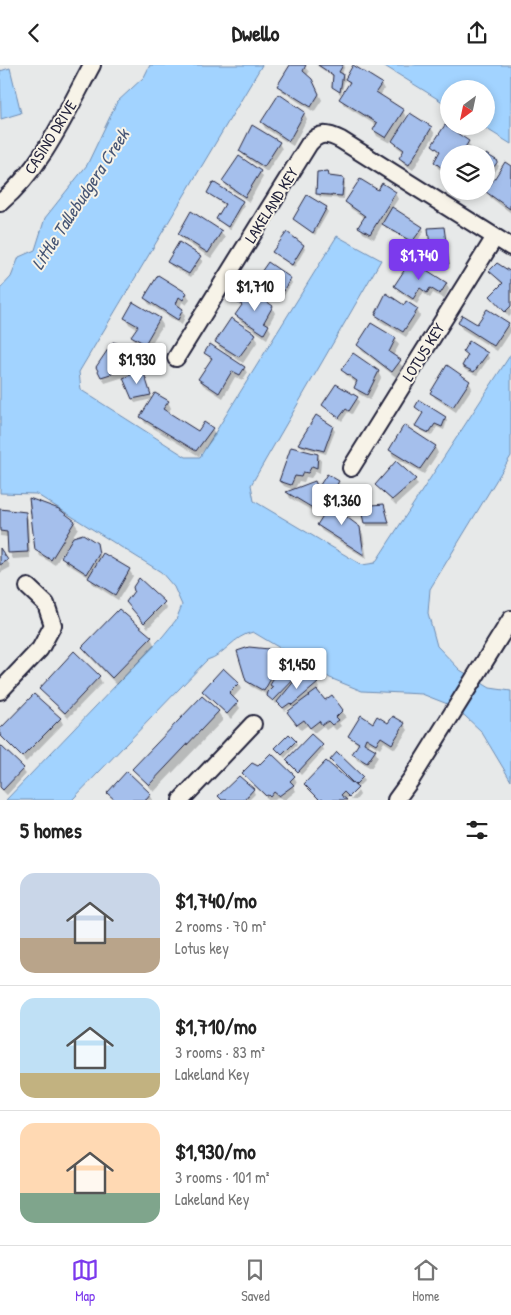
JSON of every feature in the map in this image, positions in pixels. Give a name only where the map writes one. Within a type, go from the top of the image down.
[{"type":"street","name":"CASINO DRIVE","points":[[0,203],[22,182],[38,162],[92,65]]},
{"type":"street","name":"LAKELAND KEY","points":[[176,358],[315,137],[323,134],[341,140],[496,237]]},
{"type":"street","points":[[496,237],[511,247]]},
{"type":"street","name":"LOTUS KEY","points":[[351,467],[496,237]]},
{"type":"street","points":[[0,691],[40,649],[53,625],[46,604],[28,587]]},
{"type":"street","points":[[396,800],[511,619]]},
{"type":"street","points":[[181,800],[253,724]]},
{"type":"water","name":"Little Tallebudgera Creek","points":[[150,65],[262,65],[79,372],[81,390],[186,457],[200,457],[337,236],[381,260],[251,485],[254,501],[362,565],[375,563],[511,354],[511,456],[430,589],[428,613],[437,646],[460,670],[490,688],[511,691],[511,781],[481,731],[465,716],[445,703],[422,694],[362,691],[330,678],[253,632],[240,637],[219,654],[207,660],[72,800],[6,800],[163,636],[176,620],[182,605],[174,587],[161,572],[36,494],[0,493],[0,289],[11,277],[19,257],[35,250],[45,218],[87,165],[117,102],[144,77]]},
{"type":"water","points":[[383,65],[511,65],[511,144],[495,134],[495,80],[440,80],[440,100]]},
{"type":"water","points":[[10,68],[21,113],[1,119],[0,71]]},
{"type":"building","points":[[290,65],[306,65],[303,71],[312,79],[319,94],[311,107],[277,86]]},
{"type":"building","points":[[318,65],[343,65],[339,72],[343,74],[340,92],[332,87],[333,75]]},
{"type":"building","points":[[353,65],[382,83],[376,92],[404,110],[386,138],[373,130],[377,123],[339,99],[350,82],[345,79]]},
{"type":"building","points":[[279,94],[305,112],[289,141],[261,122]]},
{"type":"building","points":[[410,113],[432,127],[409,165],[399,158],[404,150],[392,141]]},
{"type":"building","points":[[252,125],[280,142],[264,167],[239,151]]},
{"type":"building","points":[[440,133],[440,135],[460,135],[469,141],[467,145],[440,145],[440,151],[432,145]]},
{"type":"building","points":[[440,151],[440,166],[434,162]]},
{"type":"building","points":[[239,156],[261,171],[245,197],[222,181]]},
{"type":"building","points":[[505,162],[511,166],[510,209],[495,198],[495,178]]},
{"type":"building","points":[[328,171],[329,176],[344,178],[342,196],[316,194],[317,172]]},
{"type":"building","points":[[360,179],[378,190],[382,183],[396,192],[370,234],[358,227],[365,216],[345,202]]},
{"type":"building","points":[[213,182],[243,201],[228,227],[216,219],[225,204],[207,193]]},
{"type":"building","points":[[307,195],[327,207],[313,233],[293,219]]},
{"type":"building","points":[[392,207],[423,227],[412,242],[382,224]]},
{"type":"building","points":[[191,211],[222,231],[208,253],[178,234]]},
{"type":"building","points":[[444,227],[449,264],[432,266],[428,228]]},
{"type":"building","points":[[287,232],[304,245],[292,265],[272,252]]},
{"type":"building","points":[[179,242],[201,256],[189,274],[167,262]]},
{"type":"building","points":[[411,260],[447,283],[440,294],[430,288],[427,293],[420,288],[413,299],[394,286]]},
{"type":"building","points":[[268,262],[291,278],[278,299],[254,282]]},
{"type":"building","points":[[497,263],[511,272],[511,306],[505,312],[490,296],[503,283],[489,271]]},
{"type":"building","points":[[158,275],[187,293],[183,300],[179,297],[176,304],[183,309],[178,320],[144,298]]},
{"type":"building","points":[[253,292],[273,306],[264,322],[269,325],[264,334],[235,315],[242,305],[238,303],[245,293],[251,297]]},
{"type":"building","points":[[386,293],[404,305],[406,301],[418,309],[403,332],[375,315]]},
{"type":"building","points":[[133,302],[160,318],[145,344],[131,336],[138,326],[124,318]]},
{"type":"building","points":[[487,309],[509,323],[494,346],[458,323],[462,315],[477,324]]},
{"type":"building","points":[[231,318],[256,334],[239,357],[215,342]]},
{"type":"building","points":[[371,323],[396,338],[389,352],[401,360],[392,372],[357,345]]},
{"type":"building","points":[[469,341],[488,353],[474,372],[462,366],[468,355],[463,351]]},
{"type":"building","points":[[113,342],[139,350],[143,364],[101,377],[96,367]]},
{"type":"building","points":[[210,344],[245,367],[240,375],[232,371],[219,393],[198,379],[212,358],[204,353]]},
{"type":"building","points":[[353,353],[379,371],[367,395],[354,388],[357,381],[341,370]]},
{"type":"building","points":[[447,365],[470,381],[453,407],[430,393]]},
{"type":"building","points":[[143,370],[151,395],[132,399],[123,378]]},
{"type":"building","points":[[336,384],[358,397],[349,411],[346,409],[339,418],[322,405]]},
{"type":"building","points":[[155,393],[169,401],[163,409],[198,431],[204,422],[213,428],[196,451],[140,417]]},
{"type":"building","points":[[419,400],[446,417],[442,427],[435,424],[429,433],[415,426],[423,413],[415,407]]},
{"type":"building","points":[[316,415],[333,426],[324,451],[298,444]]},
{"type":"building","points":[[404,425],[436,446],[420,469],[389,450]]},
{"type":"building","points":[[291,447],[318,454],[317,468],[312,466],[308,473],[303,472],[301,477],[295,476],[291,485],[279,481]]},
{"type":"building","points":[[396,461],[416,479],[392,500],[375,485]]},
{"type":"building","points":[[327,474],[339,481],[321,513],[286,492],[315,481],[318,488]]},
{"type":"building","points":[[29,498],[59,509],[75,521],[51,560],[35,550]]},
{"type":"building","points":[[334,498],[350,507],[344,515],[360,527],[364,555],[317,525]]},
{"type":"building","points":[[384,504],[389,523],[364,523],[360,506]]},
{"type":"building","points":[[0,509],[26,512],[28,552],[8,553],[7,532],[0,531]]},
{"type":"building","points":[[83,534],[97,543],[99,554],[87,574],[61,557],[73,537]]},
{"type":"building","points":[[0,548],[8,560],[0,565]]},
{"type":"building","points":[[103,553],[130,569],[115,595],[88,578]]},
{"type":"building","points":[[139,578],[165,602],[144,623],[126,602],[134,591],[133,587]]},
{"type":"building","points":[[119,609],[152,637],[112,678],[82,647]]},
{"type":"building","points":[[249,647],[269,649],[280,658],[277,663],[279,664],[264,691],[246,681],[237,651]]},
{"type":"building","points":[[74,651],[100,676],[65,713],[39,689]]},
{"type":"building","points":[[284,662],[300,673],[273,701],[267,696],[268,692],[273,687],[270,685]]},
{"type":"building","points":[[223,668],[239,683],[229,693],[238,702],[227,714],[202,691]]},
{"type":"building","points":[[301,673],[318,683],[292,705],[290,703],[283,708],[277,702]]},
{"type":"building","points":[[317,690],[325,700],[332,695],[343,710],[336,717],[339,720],[332,725],[328,721],[322,725],[319,721],[310,728],[304,720],[297,725],[287,712]]},
{"type":"building","points":[[34,694],[61,718],[22,757],[0,735],[0,729]]},
{"type":"building","points":[[202,696],[219,711],[149,785],[132,769]]},
{"type":"building","points":[[361,715],[373,723],[377,716],[388,723],[393,716],[405,723],[392,744],[381,737],[376,744],[366,738],[364,743],[376,750],[367,763],[352,754],[359,743],[348,736]]},
{"type":"building","points":[[289,734],[296,741],[282,755],[275,748]]},
{"type":"building","points":[[311,734],[323,745],[298,772],[286,760]]},
{"type":"building","points":[[0,745],[24,768],[3,790],[0,787]]},
{"type":"building","points":[[337,752],[363,777],[355,785],[330,760]]},
{"type":"building","points":[[271,753],[295,776],[290,781],[294,785],[279,796],[274,792],[270,797],[266,796],[242,773],[252,763],[258,766]]},
{"type":"building","points":[[326,761],[358,788],[349,797],[344,792],[341,795],[347,800],[324,800],[322,798],[320,800],[304,784]]},
{"type":"building","points":[[127,771],[151,794],[146,800],[115,800],[107,793]]},
{"type":"building","points":[[239,776],[254,789],[244,800],[222,800],[218,796]]}]
